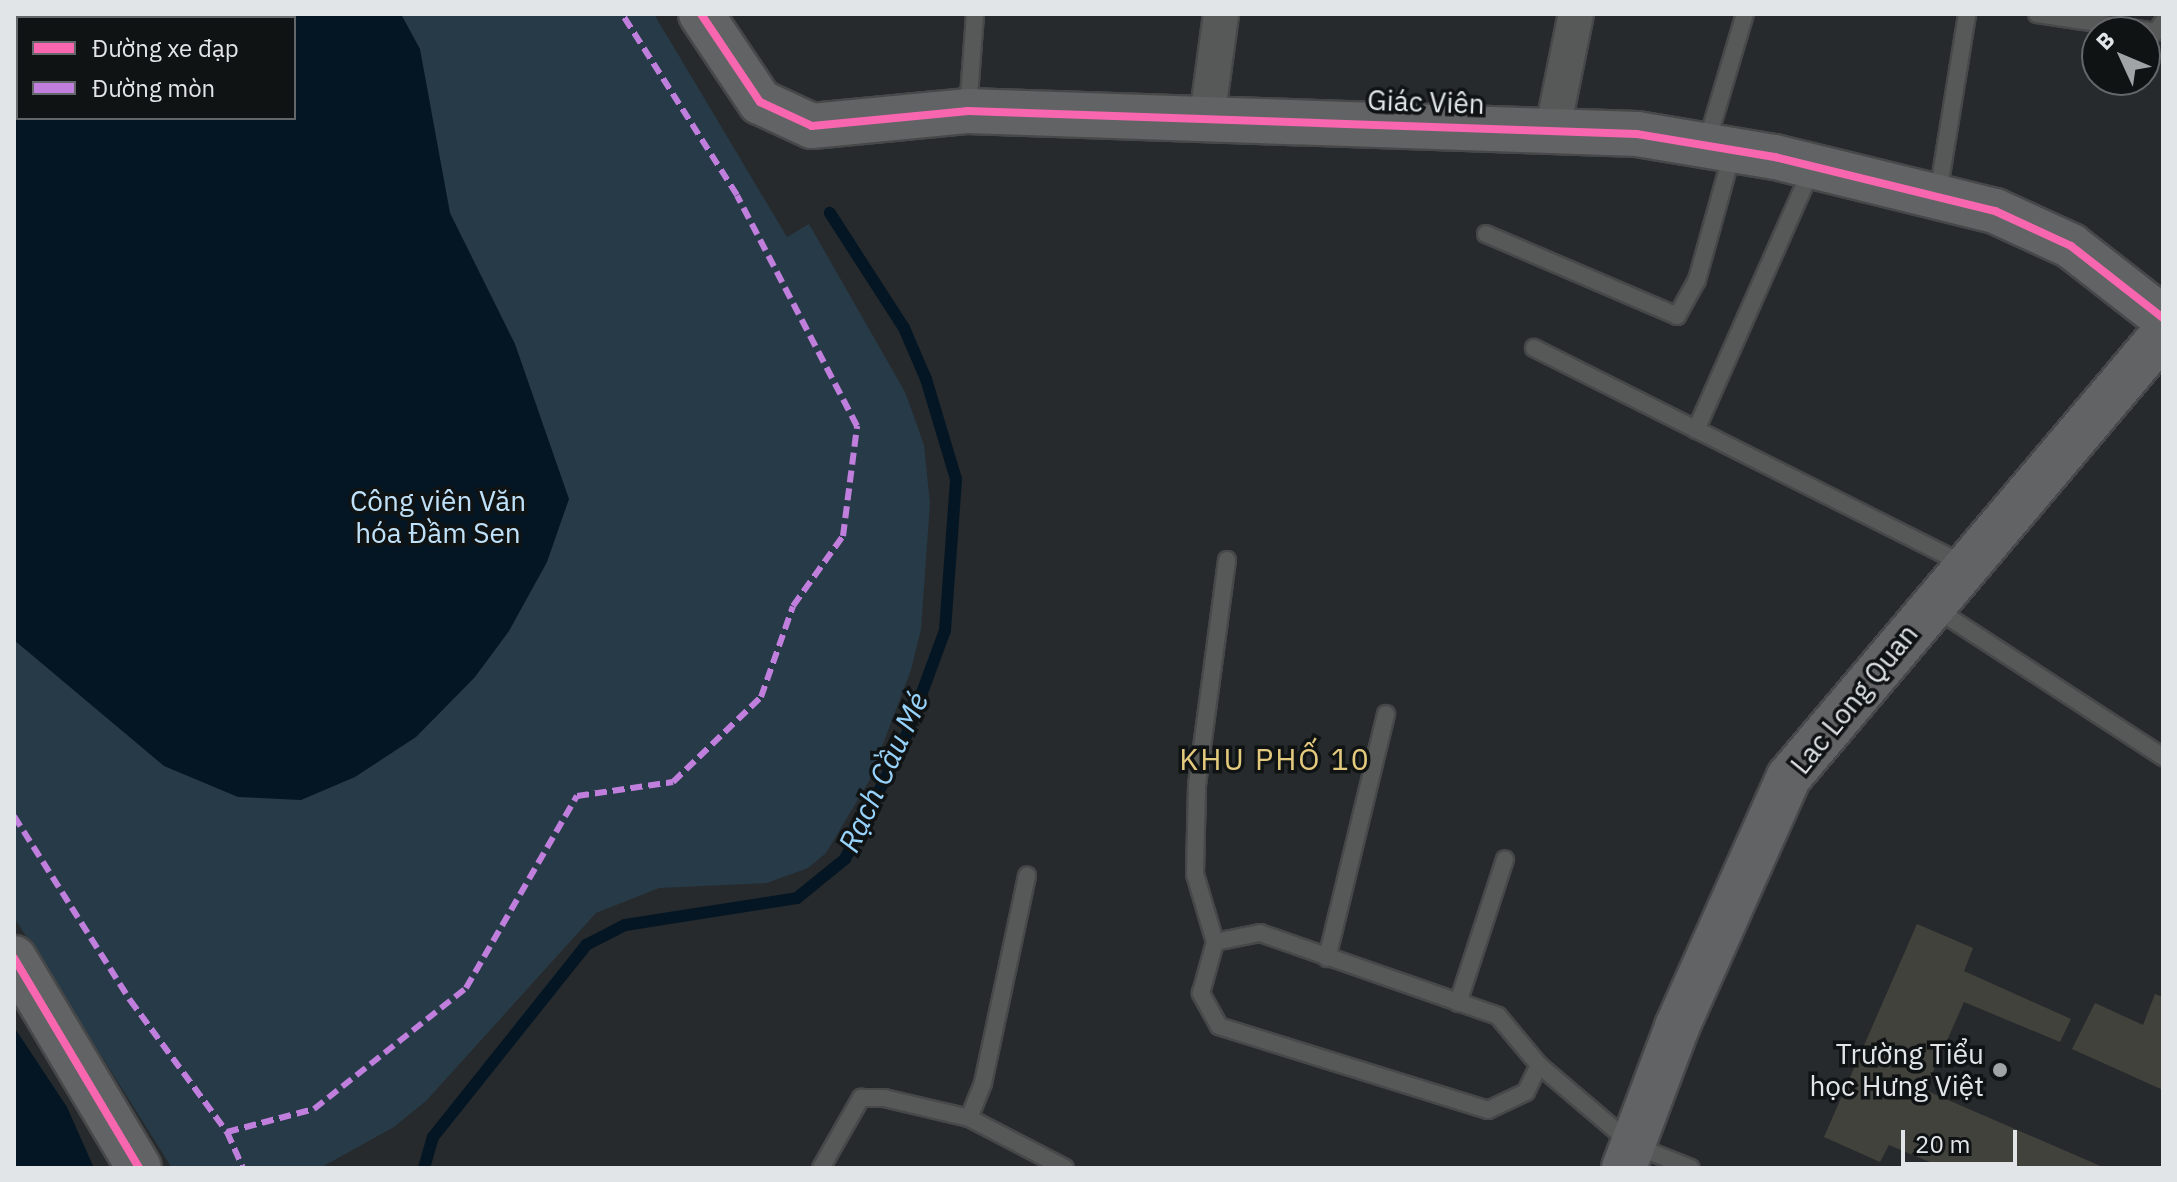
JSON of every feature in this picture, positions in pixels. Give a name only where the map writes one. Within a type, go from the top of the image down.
[{"type":"street","name":"Giác Viên","points":[[701,14],[746,87],[794,121],[831,128],[968,111],[1553,128],[1720,146],[1995,211],[2071,246],[2163,318]]},
{"type":"street","points":[[1207,118],[1221,14]]},
{"type":"street","points":[[1553,128],[1576,14]]},
{"type":"street","name":"Lac Long Quan","points":[[1628,1156],[1677,1027],[1789,777],[1930,605],[2163,334]]},
{"type":"street","points":[[14,958],[139,1168]]},
{"type":"lane","points":[[968,111],[975,14]]},
{"type":"lane","points":[[1486,234],[1677,316],[1697,280],[1745,14]]},
{"type":"lane","points":[[1937,196],[1967,14]]},
{"type":"lane","points":[[2037,14],[2156,32],[2163,22]]},
{"type":"lane","points":[[1696,430],[1813,166]]},
{"type":"lane","points":[[1534,348],[1965,564]]},
{"type":"lane","points":[[1227,560],[1197,785],[1195,874],[1215,942],[1201,993],[1219,1026],[1488,1110],[1526,1092],[1539,1065]]},
{"type":"lane","points":[[1930,605],[2163,757]]},
{"type":"lane","points":[[1327,958],[1386,714]]},
{"type":"lane","points":[[1458,1003],[1505,859]]},
{"type":"lane","points":[[969,1118],[983,1083],[1027,876]]},
{"type":"lane","points":[[1215,942],[1260,933],[1498,1016],[1539,1065],[1628,1156],[1691,1168]]},
{"type":"lane","points":[[821,1168],[861,1098],[884,1098],[969,1118],[1065,1168]]},
{"type":"green space","name":"Công viên Văn hóa Đầm Sen","points":[[14,14],[654,14],[787,237],[809,224],[905,392],[924,445],[930,503],[921,629],[911,670],[869,781],[826,853],[808,868],[767,883],[659,888],[596,913],[426,1101],[394,1127],[320,1168],[172,1168],[14,917]]},
{"type":"shaded area","points":[[401,14],[420,49],[450,213],[515,344],[569,499],[547,562],[509,631],[475,677],[416,737],[355,777],[301,800],[238,797],[164,766],[14,640],[14,37],[16,120],[296,120],[296,16],[92,16]]},
{"type":"shaded area","points":[[14,1027],[67,1107],[94,1168],[14,1168]]},
{"type":"building","points":[[1917,924],[1973,948],[1964,971],[2071,1019],[2060,1042],[1964,1002],[1925,1090],[2105,1168],[1944,1168],[1889,1145],[1880,1162],[1824,1137]]},
{"type":"building","points":[[2155,994],[2163,997],[2163,1090],[2072,1049],[2095,1003],[2143,1025]]},
{"type":"waterway","name":"Rạch Cầu Mé","points":[[424,1168],[433,1137],[586,945],[625,925],[797,898],[845,859],[905,739],[945,630],[956,479],[926,379],[904,328],[830,213]]},
{"type":"marked path","points":[[227,1132],[314,1109],[466,988],[577,796],[673,782],[761,697],[793,606],[843,536],[857,426],[737,195],[622,14]]},
{"type":"marked path","points":[[14,816],[130,1000],[227,1132],[243,1168]]},
{"type":"cycle path","points":[[701,14],[760,102],[812,126],[968,111],[1637,134],[1775,157],[1995,211],[2071,246],[2163,318]]},
{"type":"cycle path","points":[[14,958],[139,1168]]},
{"type":"place","name":"Trường Tiểu học Hưng Việt","points":[[2000,1070]]},
{"type":"district","name":"KHU PHỐ 10","points":[[1275,759]]}]
